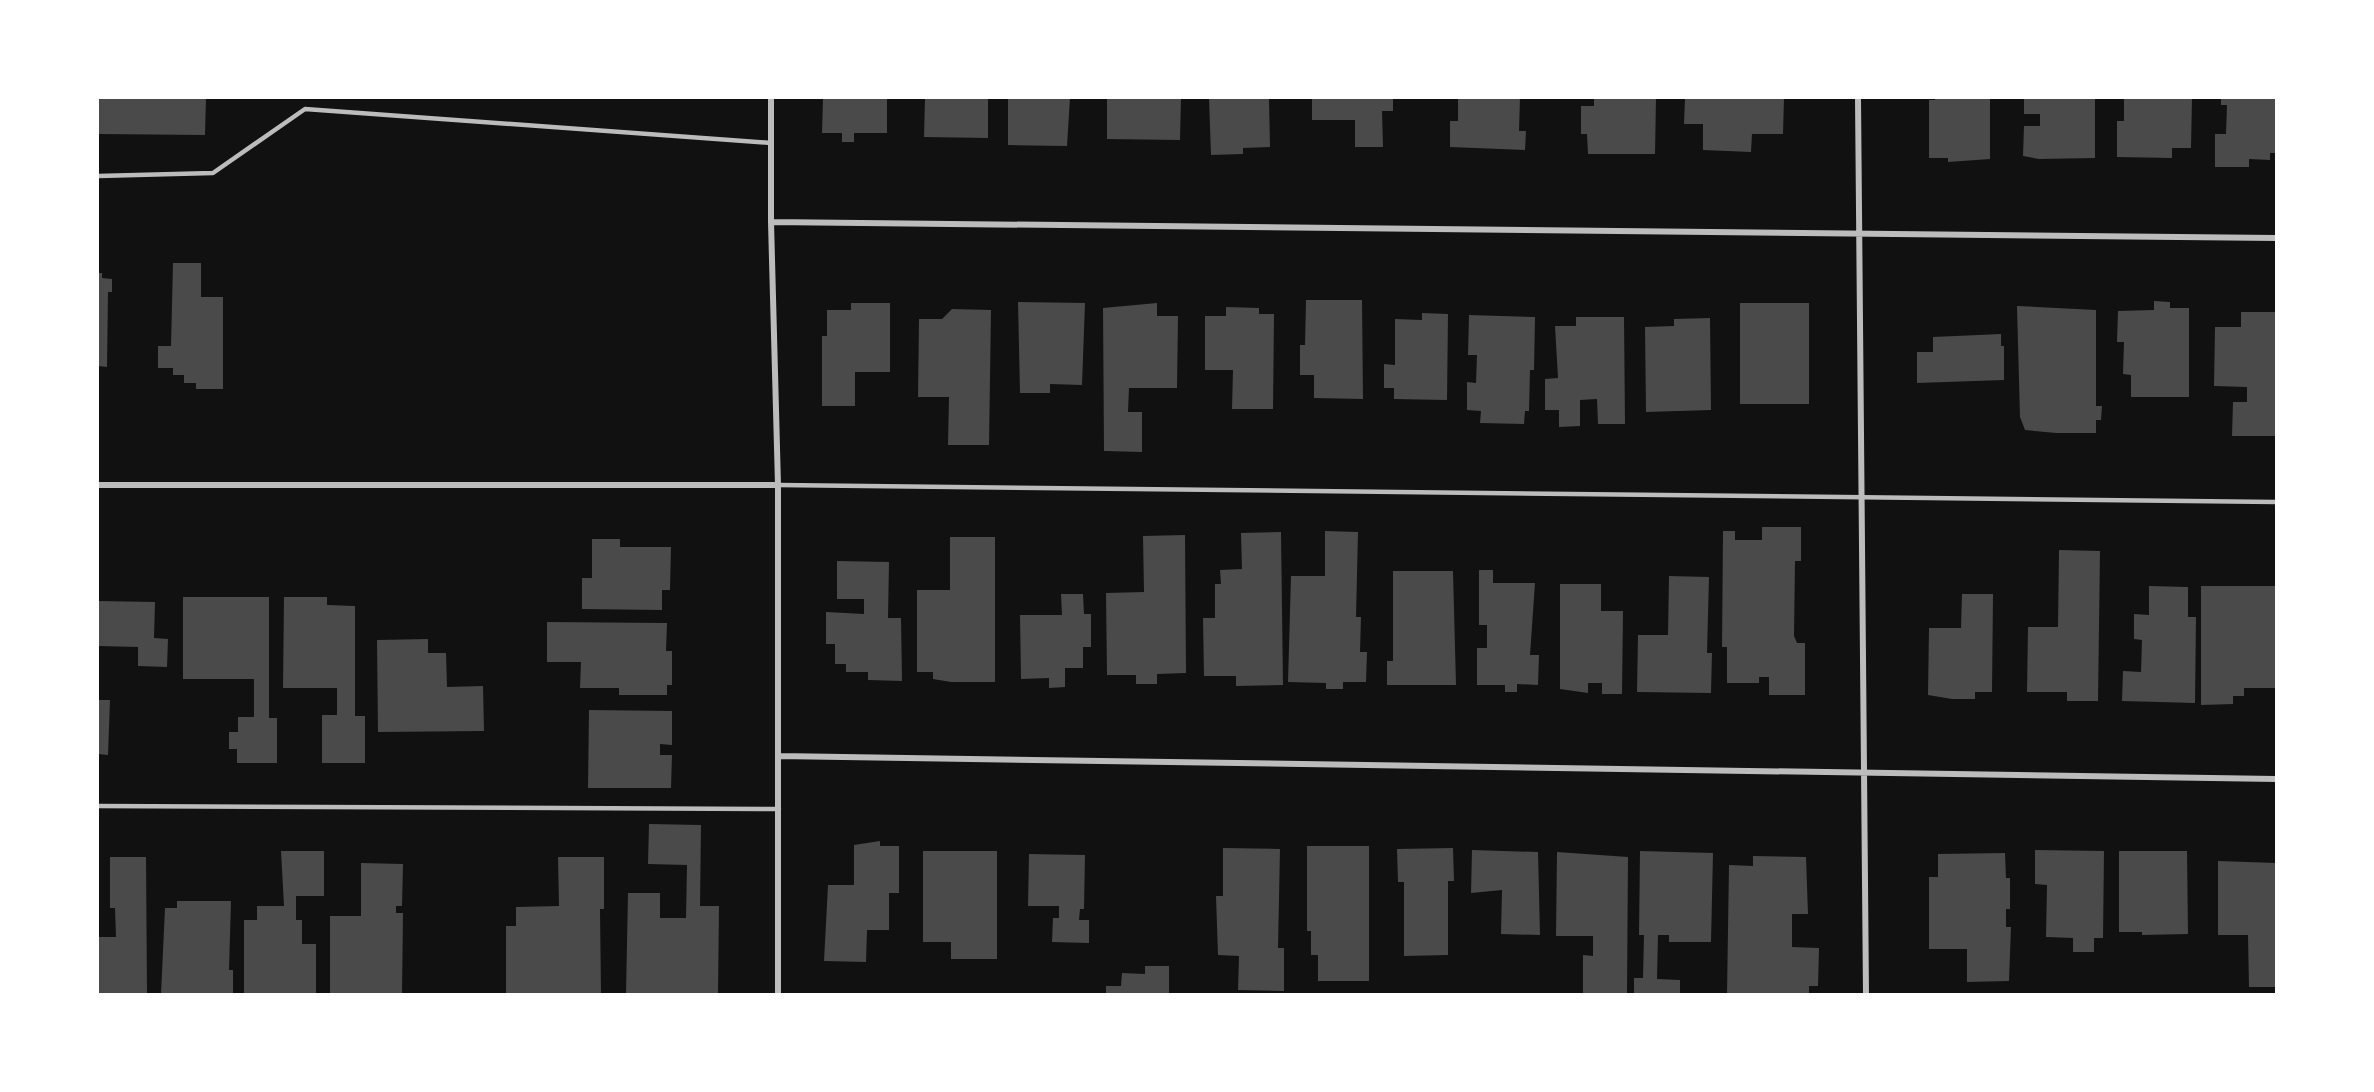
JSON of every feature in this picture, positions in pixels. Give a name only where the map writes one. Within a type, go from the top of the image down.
[{"type":"street","points":[[771,98],[771,222],[778,485],[778,994]]},
{"type":"street","points":[[1857,98],[1866,994]]},
{"type":"street","points":[[771,222],[2277,238]]},
{"type":"street","points":[[98,485],[778,485]]},
{"type":"street","points":[[779,756],[2277,779]]},
{"type":"lane","points":[[98,176],[213,173],[306,109],[771,143]]},
{"type":"lane","points":[[778,485],[2277,502]]},
{"type":"lane","points":[[98,806],[779,809]]},
{"type":"building","points":[[98,98],[206,98],[205,135],[98,134]]},
{"type":"building","points":[[823,98],[887,98],[887,133],[854,133],[854,142],[842,142],[842,133],[822,133]]},
{"type":"building","points":[[925,98],[988,98],[988,138],[924,137]]},
{"type":"building","points":[[1008,98],[1070,98],[1067,146],[1008,145]]},
{"type":"building","points":[[1107,98],[1181,98],[1180,140],[1107,139]]},
{"type":"building","points":[[1209,98],[1269,98],[1270,147],[1243,148],[1243,154],[1211,155]]},
{"type":"building","points":[[1312,98],[1393,98],[1393,111],[1382,111],[1383,147],[1355,147],[1355,120],[1312,120]]},
{"type":"building","points":[[1458,98],[1520,98],[1519,131],[1526,131],[1525,150],[1450,147],[1450,121],[1458,121]]},
{"type":"building","points":[[1594,98],[1656,98],[1655,154],[1588,154],[1587,134],[1581,134],[1581,106],[1594,106]]},
{"type":"building","points":[[1685,98],[1784,98],[1783,134],[1752,134],[1751,152],[1703,150],[1703,124],[1684,124]]},
{"type":"building","points":[[1935,98],[1990,98],[1990,159],[1948,162],[1948,158],[1929,158],[1929,100],[1935,100]]},
{"type":"building","points":[[2024,98],[2095,98],[2095,158],[2039,159],[2023,156],[2024,126],[2040,126],[2040,114],[2024,114]]},
{"type":"building","points":[[2124,98],[2192,98],[2191,148],[2172,148],[2172,158],[2117,157],[2117,121],[2124,121]]},
{"type":"building","points":[[2221,98],[2276,98],[2275,153],[2270,153],[2270,160],[2249,159],[2249,167],[2215,167],[2215,134],[2226,134],[2227,105],[2221,105]]},
{"type":"building","points":[[173,263],[201,263],[201,297],[223,297],[223,389],[196,389],[196,383],[184,383],[184,375],[173,375],[173,368],[158,368],[158,346],[171,346]]},
{"type":"building","points":[[98,273],[102,273],[102,278],[112,279],[112,292],[108,292],[107,367],[98,366]]},
{"type":"building","points":[[1306,300],[1362,300],[1363,399],[1314,398],[1314,375],[1300,375],[1300,345],[1305,345]]},
{"type":"building","points":[[2154,301],[2170,302],[2170,308],[2189,308],[2189,397],[2131,397],[2131,375],[2123,374],[2124,342],[2117,342],[2118,311],[2154,310]]},
{"type":"building","points":[[1018,302],[1085,303],[1082,385],[1050,384],[1050,393],[1020,393]]},
{"type":"building","points":[[851,303],[890,303],[890,372],[855,372],[855,406],[822,406],[822,336],[827,336],[827,310],[851,310]]},
{"type":"building","points":[[1157,303],[1157,316],[1178,316],[1177,388],[1129,388],[1128,412],[1142,412],[1142,452],[1104,451],[1103,308]]},
{"type":"building","points":[[1740,303],[1809,303],[1809,404],[1740,404]]},
{"type":"building","points":[[2017,306],[2096,310],[2096,406],[2102,406],[2101,420],[2096,420],[2096,433],[2025,430],[2020,417]]},
{"type":"building","points":[[1226,307],[1259,308],[1259,314],[1274,314],[1273,409],[1232,409],[1233,370],[1205,370],[1205,316],[1226,316]]},
{"type":"building","points":[[952,309],[991,310],[989,445],[948,445],[949,397],[918,397],[919,319],[942,319]]},
{"type":"building","points":[[2241,312],[2276,312],[2276,436],[2232,436],[2233,402],[2247,402],[2247,387],[2214,386],[2215,327],[2241,327]]},
{"type":"building","points":[[1422,313],[1448,314],[1447,400],[1394,399],[1394,388],[1384,388],[1384,364],[1395,365],[1395,319],[1422,320]]},
{"type":"building","points":[[1469,315],[1535,317],[1534,370],[1530,370],[1529,411],[1525,411],[1524,424],[1480,423],[1481,411],[1467,410],[1467,382],[1476,383],[1477,355],[1468,355]]},
{"type":"building","points":[[1576,317],[1624,317],[1625,424],[1598,424],[1597,399],[1580,400],[1580,426],[1559,427],[1559,410],[1545,410],[1545,379],[1558,378],[1555,326],[1576,326]]},
{"type":"building","points":[[1710,318],[1711,410],[1646,412],[1645,327],[1674,326],[1674,319]]},
{"type":"building","points":[[2001,334],[2001,346],[2004,346],[2004,380],[1917,383],[1917,352],[1933,352],[1933,337]]},
{"type":"building","points":[[1762,527],[1801,527],[1801,561],[1795,561],[1794,636],[1797,643],[1805,643],[1805,695],[1769,695],[1769,677],[1759,677],[1759,683],[1727,683],[1727,647],[1722,647],[1723,531],[1735,531],[1735,540],[1762,540]]},
{"type":"building","points":[[1325,531],[1358,532],[1356,617],[1361,617],[1360,652],[1367,652],[1366,682],[1343,682],[1343,689],[1326,689],[1326,683],[1288,682],[1291,576],[1325,576]]},
{"type":"building","points":[[1281,532],[1283,685],[1236,686],[1236,676],[1204,676],[1203,618],[1215,618],[1215,584],[1221,584],[1220,570],[1242,569],[1241,533]]},
{"type":"building","points":[[1185,535],[1186,673],[1157,674],[1157,684],[1136,684],[1136,675],[1107,675],[1106,593],[1144,592],[1143,536]]},
{"type":"building","points":[[950,537],[995,537],[995,682],[951,682],[933,679],[933,672],[917,672],[917,590],[950,590]]},
{"type":"building","points":[[592,539],[620,539],[620,547],[671,547],[670,590],[662,590],[662,610],[582,609],[582,578],[592,578]]},
{"type":"building","points":[[2059,550],[2100,551],[2098,701],[2067,701],[2067,692],[2027,692],[2028,627],[2058,627]]},
{"type":"building","points":[[837,561],[889,562],[888,618],[901,618],[902,681],[868,680],[868,672],[846,672],[846,664],[835,664],[835,644],[826,644],[826,612],[864,614],[864,599],[837,599]]},
{"type":"building","points":[[1479,570],[1493,570],[1493,583],[1535,583],[1530,655],[1539,655],[1538,685],[1517,684],[1517,692],[1505,692],[1505,685],[1477,685],[1477,648],[1487,648],[1487,625],[1479,625]]},
{"type":"building","points":[[1393,571],[1453,571],[1456,685],[1387,685],[1387,661],[1393,661]]},
{"type":"building","points":[[1669,576],[1709,577],[1707,653],[1712,653],[1711,693],[1637,692],[1638,635],[1668,635]]},
{"type":"building","points":[[1560,584],[1601,584],[1601,611],[1623,611],[1622,694],[1602,694],[1602,683],[1588,683],[1588,693],[1560,689]]},
{"type":"building","points":[[2149,586],[2188,587],[2188,617],[2196,617],[2195,703],[2122,701],[2123,671],[2141,672],[2142,640],[2134,639],[2134,614],[2149,615]]},
{"type":"building","points":[[2201,586],[2276,586],[2276,688],[2244,688],[2244,696],[2233,696],[2233,704],[2201,705]]},
{"type":"building","points":[[1061,594],[1083,594],[1084,614],[1091,614],[1091,647],[1083,647],[1083,668],[1065,668],[1065,687],[1049,688],[1049,678],[1021,679],[1020,615],[1062,615]]},
{"type":"building","points":[[1962,594],[1993,594],[1992,692],[1975,692],[1975,699],[1952,699],[1928,695],[1929,628],[1961,628]]},
{"type":"building","points":[[183,597],[269,597],[269,718],[277,718],[277,763],[237,763],[237,749],[229,749],[229,732],[238,732],[238,717],[254,717],[254,679],[183,679]]},
{"type":"building","points":[[284,597],[327,597],[327,605],[355,606],[355,716],[365,716],[365,763],[322,763],[322,715],[337,715],[337,688],[283,688]]},
{"type":"building","points":[[98,601],[155,602],[154,638],[168,639],[167,667],[138,666],[138,647],[98,646]]},
{"type":"building","points":[[547,622],[667,623],[666,651],[672,651],[672,685],[667,685],[667,695],[619,695],[619,688],[580,688],[581,662],[547,662]]},
{"type":"building","points":[[428,639],[428,653],[446,653],[447,687],[483,686],[484,731],[378,732],[377,640]]},
{"type":"building","points":[[98,700],[110,700],[108,755],[98,754]]},
{"type":"building","points":[[589,710],[672,711],[672,745],[660,744],[660,755],[672,755],[671,788],[588,788]]},
{"type":"building","points":[[649,824],[701,825],[700,906],[719,906],[718,994],[626,994],[628,893],[660,893],[660,918],[686,918],[687,865],[648,864]]},
{"type":"building","points":[[880,841],[880,846],[899,846],[899,893],[889,893],[889,930],[867,930],[866,962],[824,961],[828,885],[854,885],[854,845]]},
{"type":"building","points":[[1307,846],[1369,846],[1369,981],[1318,981],[1318,955],[1311,955],[1311,931],[1307,931]]},
{"type":"building","points":[[1223,848],[1280,849],[1278,948],[1284,948],[1284,991],[1238,990],[1239,956],[1218,955],[1216,896],[1223,896]]},
{"type":"building","points":[[1453,848],[1454,881],[1448,881],[1448,955],[1404,956],[1404,882],[1398,882],[1397,849]]},
{"type":"building","points":[[1472,850],[1538,852],[1540,935],[1501,934],[1502,890],[1471,893]]},
{"type":"building","points":[[2035,850],[2104,851],[2103,938],[2094,938],[2094,952],[2073,952],[2073,938],[2046,937],[2047,885],[2035,884]]},
{"type":"building","points":[[281,851],[324,851],[324,896],[296,896],[296,920],[302,920],[302,944],[316,944],[316,994],[244,994],[244,920],[257,920],[257,906],[284,906]]},
{"type":"building","points":[[923,851],[997,851],[997,959],[951,959],[951,942],[923,942]]},
{"type":"building","points":[[1640,851],[1713,853],[1711,942],[1669,942],[1669,935],[1658,935],[1657,979],[1680,980],[1680,994],[1634,994],[1634,978],[1643,978],[1644,935],[1639,935]]},
{"type":"building","points":[[2119,851],[2187,851],[2188,934],[2142,935],[2142,932],[2119,932]]},
{"type":"building","points":[[1557,852],[1628,857],[1627,994],[1583,994],[1583,955],[1593,956],[1593,936],[1556,936]]},
{"type":"building","points":[[2005,853],[2006,878],[2010,878],[2010,909],[2006,909],[2006,927],[2011,927],[2009,981],[1967,982],[1967,949],[1929,949],[1929,877],[1938,877],[1938,854]]},
{"type":"building","points":[[1029,854],[1085,855],[1084,909],[1080,909],[1079,920],[1089,920],[1089,943],[1052,942],[1053,918],[1059,918],[1059,906],[1028,906]]},
{"type":"building","points":[[1753,856],[1806,857],[1808,914],[1792,914],[1792,947],[1819,948],[1818,986],[1809,986],[1809,994],[1727,994],[1729,865],[1753,866]]},
{"type":"building","points":[[110,857],[146,857],[147,994],[98,994],[98,937],[116,937],[115,908],[110,908]]},
{"type":"building","points":[[558,857],[604,857],[604,909],[600,909],[601,994],[506,994],[506,926],[516,926],[516,907],[559,906]]},
{"type":"building","points":[[2218,861],[2276,863],[2276,987],[2249,987],[2248,935],[2218,935]]},
{"type":"building","points":[[361,863],[403,864],[402,906],[396,906],[396,913],[403,913],[402,994],[330,994],[330,916],[361,916]]},
{"type":"building","points":[[177,901],[231,901],[229,970],[233,970],[233,994],[161,994],[165,908],[177,908]]},
{"type":"building","points":[[1145,966],[1169,966],[1169,994],[1106,994],[1106,986],[1121,986],[1122,973],[1145,974]]}]
